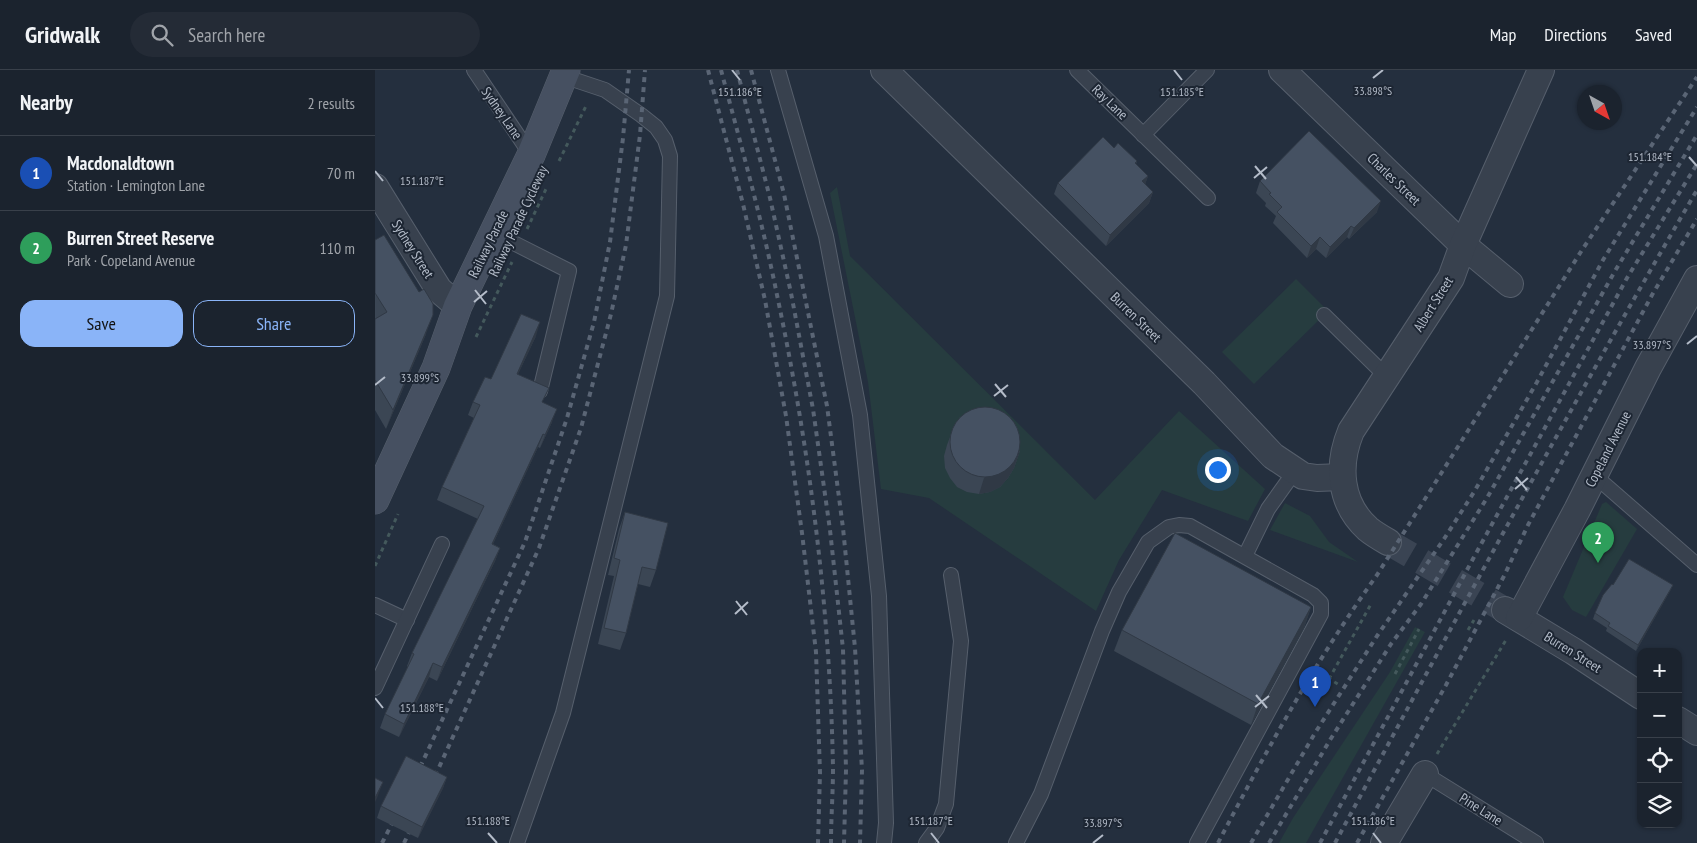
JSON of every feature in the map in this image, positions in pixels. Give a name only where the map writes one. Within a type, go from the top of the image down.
[{"type":"street","name":"Burren Street","points":[[884,70],[1204,384],[1263,447],[1307,478],[1342,477]]},
{"type":"street","name":"Charles Street","points":[[1282,70],[1463,245],[1510,284]]},
{"type":"street","name":"Railway Parade","points":[[375,500],[436,368],[458,306],[531,154],[565,73]]},
{"type":"street","name":"Albert Street","points":[[1342,477],[1345,446],[1351,431],[1451,278],[1533,74]]},
{"type":"street","name":"Sydney Street","points":[[375,187],[439,290],[458,306]]},
{"type":"street","name":"Copeland Avenue","points":[[1511,621],[1595,476],[1648,368],[1697,279]]},
{"type":"street","points":[[1342,477],[1349,505],[1357,518],[1369,530],[1387,542]]},
{"type":"street","name":"Burren Street","points":[[1511,621],[1637,694]]},
{"type":"street","points":[[1682,723],[1697,732]]},
{"type":"street","points":[[1385,843],[1425,774]]},
{"type":"lane","name":"Sydney Lane","points":[[474,70],[531,154]]},
{"type":"lane","points":[[778,70],[826,236],[860,415],[879,596],[886,823],[884,843]]},
{"type":"lane","name":"Ray Lane","points":[[1077,70],[1207,198]]},
{"type":"lane","points":[[1143,134],[1207,70]]},
{"type":"lane","points":[[517,843],[563,713],[667,296],[670,156],[665,140],[649,121],[605,90],[565,73]]},
{"type":"lane","points":[[494,233],[569,271],[540,390]]},
{"type":"lane","points":[[1324,315],[1387,376]]},
{"type":"lane","points":[[1245,556],[1267,509],[1295,471]]},
{"type":"lane","points":[[1595,476],[1697,565]]},
{"type":"lane","points":[[1015,843],[1041,794],[1102,631],[1119,592],[1148,542],[1169,527],[1179,524],[1190,526],[1245,556],[1313,595],[1321,603],[1321,614],[1197,843]]},
{"type":"lane","points":[[375,688],[442,544]]},
{"type":"lane","points":[[926,843],[937,828],[946,804],[961,641],[951,575]]},
{"type":"lane","points":[[375,605],[407,620]]},
{"type":"lane","name":"Pine Lane","points":[[1425,774],[1536,843]]},
{"type":"path","name":"Railway Parade Cycleway","points":[[557,166],[586,106]]},
{"type":"path","name":"Railway Parade Cycleway","points":[[473,344],[549,184]]},
{"type":"path","points":[[375,566],[400,510]]},
{"type":"path","points":[[1329,679],[1371,604]]},
{"type":"path","points":[[1468,630],[1474,620]]},
{"type":"path","points":[[1425,774],[1511,621]]},
{"type":"path","points":[[1395,674],[1419,629]]},
{"type":"path","points":[[1321,673],[1339,684]]},
{"type":"green space","points":[[837,187],[850,256],[1095,500],[1179,411],[1265,489],[1248,521],[1162,490],[1119,560],[1096,611],[929,498],[881,489],[868,382],[830,193]]},
{"type":"green space","points":[[1296,279],[1328,311],[1254,384],[1222,352]]},
{"type":"green space","points":[[1606,502],[1637,529],[1586,617],[1572,610],[1563,597],[1602,504]]},
{"type":"green space","points":[[1285,503],[1310,516],[1329,542],[1358,562],[1270,530]]},
{"type":"green space","points":[[1415,627],[1425,632],[1306,843],[1279,843],[1293,818],[1390,672]]},
{"type":"building","points":[[1309,131],[1381,201],[1354,228],[1351,226],[1330,247],[1320,237],[1311,246],[1277,212],[1282,207],[1269,194],[1271,193],[1260,181]]},
{"type":"building","points":[[1103,137],[1114,148],[1118,143],[1137,161],[1135,163],[1148,176],[1142,181],[1153,192],[1110,235],[1058,183]]},
{"type":"building","points":[[384,235],[419,292],[424,289],[433,304],[433,315],[393,410],[375,380],[375,319],[387,312],[375,293],[375,240]]},
{"type":"building","points":[[521,314],[540,322],[517,374],[549,388],[542,402],[557,409],[545,435],[543,434],[492,544],[500,548],[442,667],[433,663],[404,724],[385,714],[414,654],[412,653],[484,506],[442,487],[480,405],[473,402],[485,377],[491,379]]},
{"type":"building","points":[[985,407],[998,410],[1010,417],[1017,429],[1020,442],[1017,455],[1010,467],[998,474],[985,477],[972,474],[960,467],[953,455],[950,442],[953,429],[960,417],[972,410]]},
{"type":"building","points":[[625,512],[668,523],[656,570],[642,567],[626,633],[604,628],[620,560],[614,558]]},
{"type":"building","points":[[1175,533],[1311,607],[1258,704],[1122,630]]},
{"type":"building","points":[[1629,559],[1673,585],[1638,645],[1608,626],[1610,623],[1595,613],[1603,595],[1613,585]]},
{"type":"building","points":[[406,756],[447,777],[422,827],[381,806]]},
{"type":"building","points":[[375,778],[383,782],[375,798]]},
{"type":"tunnel","points":[[1388,542],[1505,610]]},
{"type":"railway","points":[[416,776],[525,542],[567,418],[594,322],[610,242],[623,138],[629,70]]},
{"type":"railway","points":[[431,785],[539,548],[581,428],[611,314],[626,245],[640,135],[645,70]]},
{"type":"railway","points":[[708,70],[743,204],[765,300],[786,416],[816,652],[820,773],[818,843]]},
{"type":"railway","points":[[721,70],[751,182],[771,267],[789,354],[808,472],[823,590],[828,649],[833,768],[831,843]]},
{"type":"railway","points":[[737,70],[770,198],[791,293],[813,409],[830,530],[843,649],[846,770],[844,843]]},
{"type":"railway","points":[[751,70],[784,194],[827,406],[843,528],[855,648],[862,770],[860,843]]},
{"type":"railway","points":[[1218,843],[1273,740],[1333,640],[1377,575],[1582,250],[1697,77]]},
{"type":"railway","points":[[1251,843],[1315,733],[1377,636],[1474,492],[1537,382],[1603,260],[1697,107]]},
{"type":"railway","points":[[1269,843],[1330,740],[1391,644],[1421,604],[1487,498],[1615,271],[1697,135]]},
{"type":"railway","points":[[1320,843],[1627,278],[1697,164]]},
{"type":"railway","points":[[1335,843],[1558,433],[1697,190]]},
{"type":"railway","points":[[1357,843],[1446,685],[1504,576],[1528,525],[1652,295],[1697,219]]},
{"type":"railway","points":[[382,843],[398,812]]},
{"type":"railway","points":[[404,843],[414,822]]},
{"type":"place","name":"Burren Street Reserve","points":[[1598,563]]},
{"type":"place","name":"Macdonaldtown","points":[[1315,707]]}]
